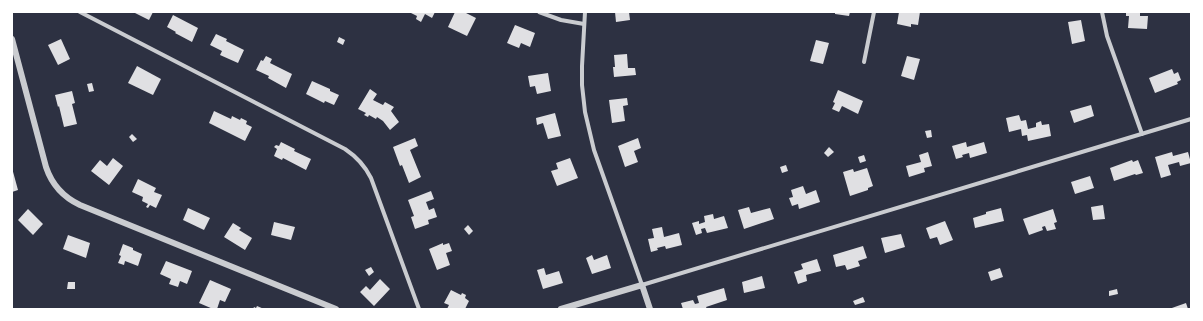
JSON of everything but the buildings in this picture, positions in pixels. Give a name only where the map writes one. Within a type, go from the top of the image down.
[{"type":"street","points":[[80,12],[346,149],[355,156],[366,168],[371,178],[419,309]]},
{"type":"street","points":[[539,12],[561,20],[584,24]]},
{"type":"street","points":[[585,12],[582,85],[585,112],[594,150],[650,309]]},
{"type":"street","points":[[864,62],[874,12]]},
{"type":"street","points":[[1102,12],[1107,36],[1142,134]]},
{"type":"street","points":[[12,39],[48,173],[55,185],[63,194],[80,205],[336,309]]},
{"type":"street","points":[[561,309],[1191,119]]}]
